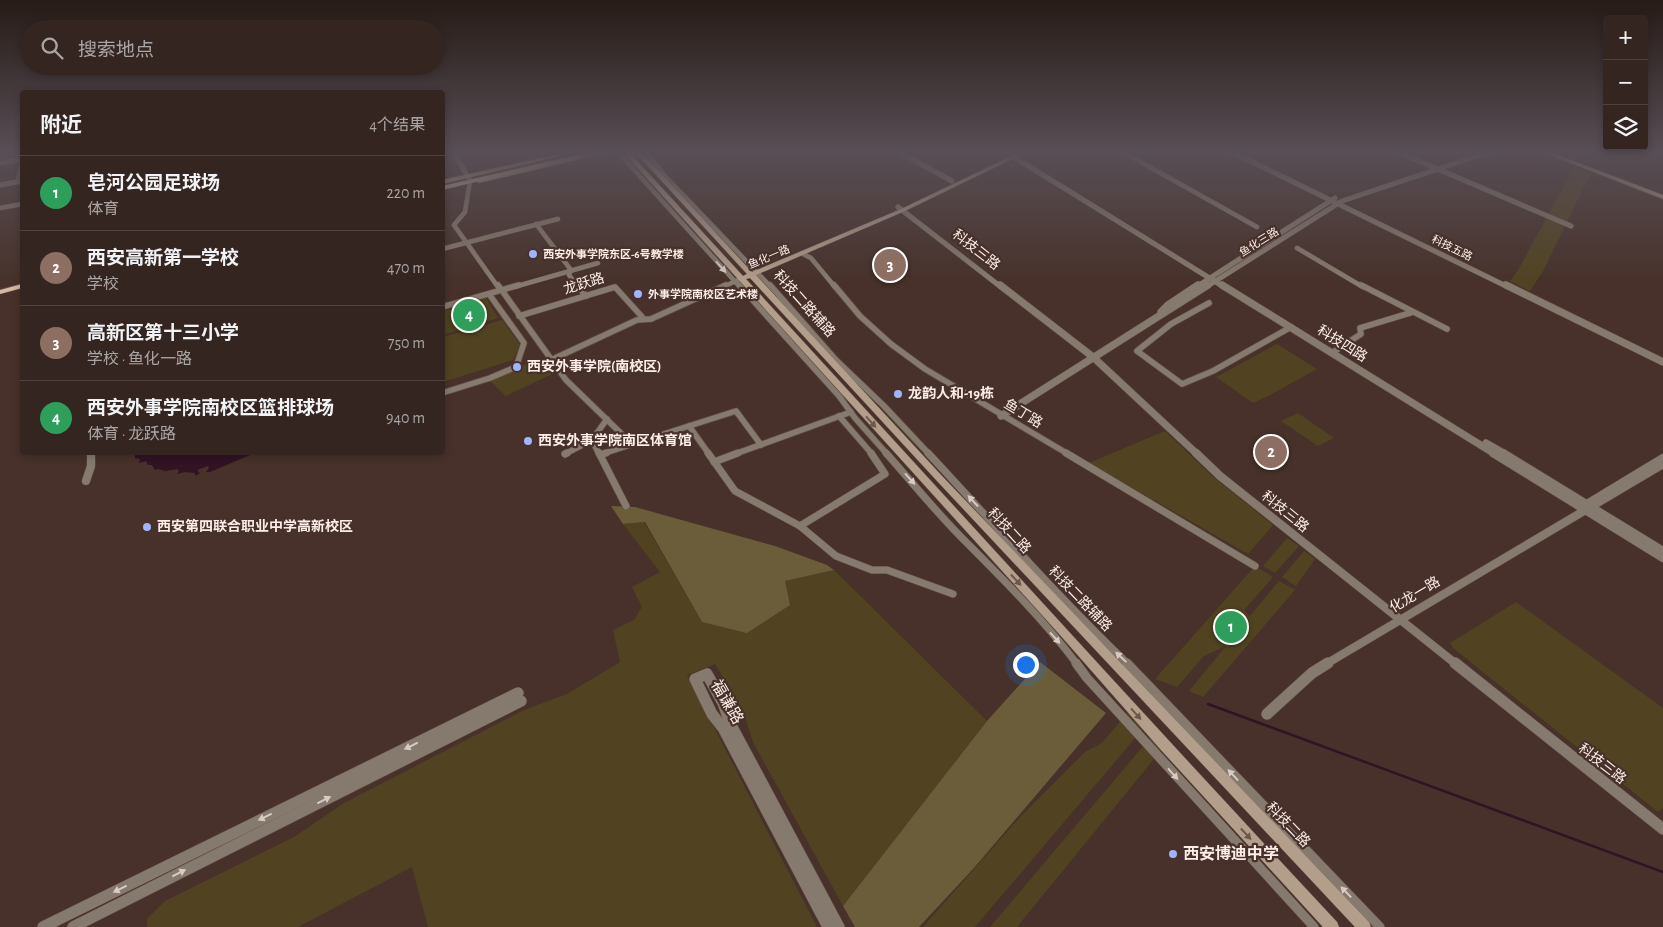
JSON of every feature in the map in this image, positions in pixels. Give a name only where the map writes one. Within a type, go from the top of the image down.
[{"type":"main road","name":"科技二路","points":[[669,195],[748,275],[1364,927]]},
{"type":"main road","name":"科技二路","points":[[677,195],[1165,746],[1332,927]]},
{"type":"main road","name":"鱼化一路","points":[[748,275],[901,208],[925,195]]},
{"type":"main road","name":"鱼化一路","points":[[748,275],[803,254],[927,195]]},
{"type":"main road","points":[[0,292],[20,287]]},
{"type":"main road","points":[[0,296],[20,291]]},
{"type":"street","points":[[467,195],[465,212],[454,225],[566,380],[632,444]]},
{"type":"street","name":"科技二路辅路","points":[[658,195],[691,230],[748,275],[782,332],[851,412],[963,539],[987,561],[1064,647],[1106,700],[1314,927]]},
{"type":"street","name":"科技二路辅路","points":[[681,195],[748,275],[866,390],[884,405],[994,524],[1020,555],[1092,630],[1132,668],[1380,927]]},
{"type":"street","name":"科技四路","points":[[1079,195],[1558,490]]},
{"type":"street","points":[[1200,195],[1256,227]]},
{"type":"street","name":"科技五路","points":[[1325,195],[1663,362]]},
{"type":"street","name":"鱼化三路","points":[[1000,416],[1173,308],[1214,278],[1337,201],[1354,195]]},
{"type":"street","points":[[1499,195],[1571,226]]},
{"type":"street","points":[[0,208],[20,204]]},
{"type":"street","name":"科技三路","points":[[901,208],[1093,357],[1220,476],[1663,829]]},
{"type":"street","points":[[445,248],[558,219]]},
{"type":"street","name":"科技五路","points":[[1374,219],[1663,357]]},
{"type":"street","points":[[536,224],[571,270],[570,275],[586,296]]},
{"type":"street","points":[[1297,248],[1339,271],[1371,292],[1410,313],[1447,329]]},
{"type":"street","name":"鱼丁路","points":[[803,254],[811,258],[860,316],[891,344],[943,382],[1255,566]]},
{"type":"street","points":[[445,306],[598,263]]},
{"type":"street","points":[[551,360],[637,320],[651,319],[748,275]]},
{"type":"street","name":"科技四路","points":[[1214,278],[1291,327],[1588,507],[1632,535],[1663,558]]},
{"type":"street","name":"龙跃路","points":[[519,316],[615,287],[644,319]]},
{"type":"street","points":[[445,392],[490,378],[516,367],[524,344],[489,294]]},
{"type":"street","points":[[1210,303],[1172,324],[1137,351],[1182,384],[1213,371],[1291,327]]},
{"type":"street","points":[[1335,351],[1361,334],[1360,328],[1410,313]]},
{"type":"street","points":[[600,455],[736,411],[761,445]]},
{"type":"street","points":[[714,462],[851,412]]},
{"type":"street","points":[[800,526],[885,474],[877,460],[839,416]]},
{"type":"street","points":[[565,454],[592,440],[607,419]]},
{"type":"street","points":[[689,426],[735,492],[800,526],[836,556],[872,570],[887,570],[954,594]]},
{"type":"street","points":[[592,440],[626,506]]},
{"type":"street","points":[[86,481],[91,466],[91,455]]},
{"type":"street","name":"化龙一路","points":[[1588,507],[1663,458]]},
{"type":"street","name":"化龙一路","points":[[1268,714],[1312,673],[1663,464]]},
{"type":"street","name":"科技四路","points":[[1632,535],[1663,551]]},
{"type":"street","name":"福谦路","points":[[828,927],[723,728],[712,714],[694,679],[707,674],[723,703],[731,725],[839,927]]},
{"type":"street","points":[[43,927],[519,697],[73,927]]},
{"type":"shaded area","points":[[1559,195],[1580,195],[1543,271],[1530,291],[1510,281]]},
{"type":"shaded area","points":[[486,298],[498,318],[445,334],[445,310]]},
{"type":"shaded area","points":[[502,320],[520,345],[513,360],[445,381],[445,336]]},
{"type":"shaded area","points":[[1277,344],[1317,369],[1253,403],[1216,377]]},
{"type":"shaded area","points":[[538,359],[554,373],[506,396],[489,380]]},
{"type":"shaded area","points":[[1298,413],[1334,438],[1318,446],[1281,421]]},
{"type":"shaded area","points":[[1165,431],[1212,476],[1273,525],[1248,554],[1089,463]]},
{"type":"shaded area","points":[[135,455],[250,455],[210,472],[206,472],[209,468],[208,466],[197,470],[200,473],[195,476],[195,473],[185,472],[177,474],[179,471],[177,469],[155,470],[146,461],[139,463],[140,459],[135,458]]},
{"type":"shaded area","points":[[611,506],[635,507],[775,546],[827,565],[834,570],[785,581],[790,605],[747,633],[702,622],[645,522],[623,524]]},
{"type":"shaded area","points":[[644,522],[702,622],[785,581],[834,570],[987,721],[843,906],[753,742],[742,709],[715,664],[687,675],[817,927],[428,927],[412,867],[298,927],[147,927],[147,919],[165,901],[294,837],[344,803],[524,710],[567,694],[620,662],[613,630],[634,620],[642,607],[632,587],[660,572],[623,524]]},
{"type":"shaded area","points":[[1287,538],[1299,546],[1275,573],[1263,566]]},
{"type":"shaded area","points":[[1304,551],[1315,559],[1296,586],[1282,577]]},
{"type":"shaded area","points":[[1255,566],[1273,577],[1244,610],[1250,616],[1279,581],[1295,590],[1203,697],[1189,691],[1226,646],[1204,656],[1177,687],[1155,679]]},
{"type":"shaded area","points":[[1516,602],[1663,708],[1663,808],[1658,812],[1453,648],[1450,643]]},
{"type":"shaded area","points":[[1040,662],[1106,713],[974,868],[919,927],[855,927],[843,906],[987,721]]},
{"type":"shaded area","points":[[1128,712],[1148,723],[975,927],[923,927],[1020,817],[1085,752],[1102,743]]},
{"type":"shaded area","points":[[1156,731],[1167,743],[1017,927],[990,927]]},
{"type":"waterway","points":[[1208,704],[1663,872]]},
{"type":"place","name":"西安外事学院东区-6号教学楼","points":[[533,254]]},
{"type":"place","name":"高新区第十三小学","points":[[890,265]]},
{"type":"place","name":"外事学院南校区艺术楼","points":[[638,294]]},
{"type":"place","name":"西安外事学院南校区篮排球场","points":[[469,315]]},
{"type":"place","name":"西安外事学院(南校区)","points":[[517,367]]},
{"type":"place","name":"龙韵人和-19栋","points":[[898,394]]},
{"type":"place","name":"西安外事学院南区体育馆","points":[[528,441]]},
{"type":"place","name":"西安高新第一学校","points":[[1271,452]]},
{"type":"place","name":"西安第四联合职业中学高新校区","points":[[147,527]]},
{"type":"place","name":"皂河公园足球场","points":[[1231,627]]},
{"type":"place","name":"西安博迪中学","points":[[1173,854]]}]
